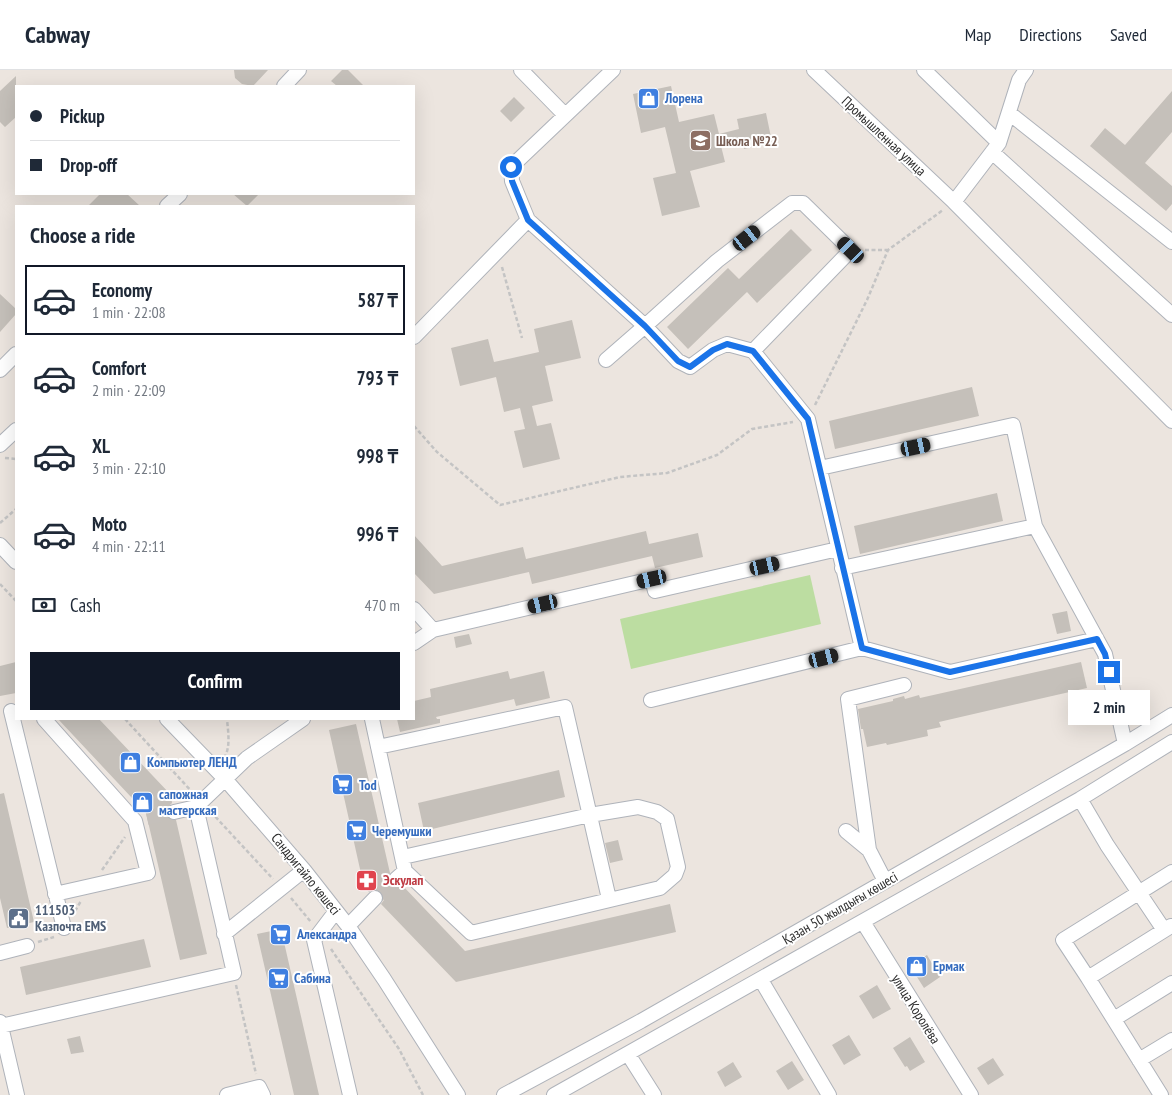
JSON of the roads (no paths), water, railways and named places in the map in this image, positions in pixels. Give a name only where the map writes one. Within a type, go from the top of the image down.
[{"type":"street","points":[[285,85],[299,70]]},
{"type":"street","points":[[521,70],[565,114]]},
{"type":"street","points":[[613,70],[511,167],[512,181],[528,220],[645,326],[678,361],[690,367],[713,350],[727,344],[753,351],[808,419],[862,648]]},
{"type":"street","name":"Промышленная улица","points":[[814,70],[954,202],[1172,421]]},
{"type":"street","points":[[924,70],[996,148],[1172,315]]},
{"type":"street","points":[[954,202],[996,148],[1019,80],[1026,70]]},
{"type":"street","points":[[1009,114],[1172,242]]},
{"type":"street","points":[[169,205],[179,195]]},
{"type":"street","points":[[606,360],[717,261],[792,203],[803,203],[851,250],[753,351]]},
{"type":"street","points":[[415,336],[528,220]]},
{"type":"street","points":[[0,370],[15,355]]},
{"type":"street","points":[[820,468],[1013,425],[1035,526],[1105,654],[1125,744]]},
{"type":"street","points":[[0,445],[15,431]]},
{"type":"street","points":[[842,568],[1035,526]]},
{"type":"street","points":[[1,548],[15,561]]},
{"type":"street","points":[[415,642],[433,630],[652,579],[655,592],[838,549]]},
{"type":"street","points":[[415,610],[433,630]]},
{"type":"street","points":[[651,700],[862,648],[950,672],[1097,639]]},
{"type":"street","points":[[886,881],[869,850],[848,699],[904,685]]},
{"type":"street","points":[[378,747],[565,707],[609,899]]},
{"type":"street","points":[[9,711],[64,928]]},
{"type":"street","name":"Қазан 50 жылдығы көшесі","points":[[504,1095],[641,1022],[1125,744],[1172,715]]},
{"type":"street","points":[[45,720],[141,820],[148,873],[56,894]]},
{"type":"street","name":"Сандригайло көшесі","points":[[168,720],[221,774],[304,870],[348,926],[458,1095]]},
{"type":"street","points":[[174,812],[198,804],[221,774],[302,720]]},
{"type":"street","points":[[372,720],[401,869],[471,933],[660,888],[675,875],[678,867],[667,819],[657,812],[638,807],[590,815],[401,869]]},
{"type":"street","name":"Қазан 50 жылдығы көшесі","points":[[554,1095],[1080,799],[1172,742]]},
{"type":"street","points":[[1080,799],[1138,893],[1168,928],[1088,978]]},
{"type":"street","points":[[17,1095],[0,1024],[234,973],[224,934],[198,804]]},
{"type":"street","points":[[846,831],[869,850]]},
{"type":"street","points":[[224,934],[304,870]]},
{"type":"street","points":[[1161,1095],[1063,940],[1172,872]]},
{"type":"street","points":[[348,926],[375,898]]},
{"type":"street","points":[[336,911],[314,940],[350,1095]]},
{"type":"street","name":"улица Королёва","points":[[863,922],[971,1095]]},
{"type":"street","points":[[0,953],[27,946]]},
{"type":"street","points":[[761,980],[829,1095]]},
{"type":"street","points":[[1114,1019],[1172,982]]},
{"type":"street","points":[[641,1022],[652,1040]]},
{"type":"street","points":[[1139,1060],[1172,1040]]},
{"type":"street","points":[[628,1054],[654,1095]]},
{"type":"street","points":[[226,1095],[261,1091]]},
{"type":"tunnel","points":[[147,818],[174,812]]},
{"type":"tunnel","points":[[375,898],[396,879]]},
{"type":"place","name":"Лорена","points":[[649,98]]},
{"type":"place","name":"Школа №22","points":[[700,141]]},
{"type":"place","name":"Компьютер ЛЕНД","points":[[131,762]]},
{"type":"place","name":"Tod","points":[[343,785]]},
{"type":"place","name":"сапожная мастерская","points":[[143,802]]},
{"type":"place","name":"Черемушки","points":[[356,831]]},
{"type":"place","name":"Эскулап","points":[[367,880]]},
{"type":"place","name":"111503 Казпочта EMS","points":[[19,918]]},
{"type":"place","name":"Александра","points":[[281,934]]},
{"type":"place","name":"Ермак","points":[[917,966]]},
{"type":"place","name":"Сабина","points":[[278,978]]}]
